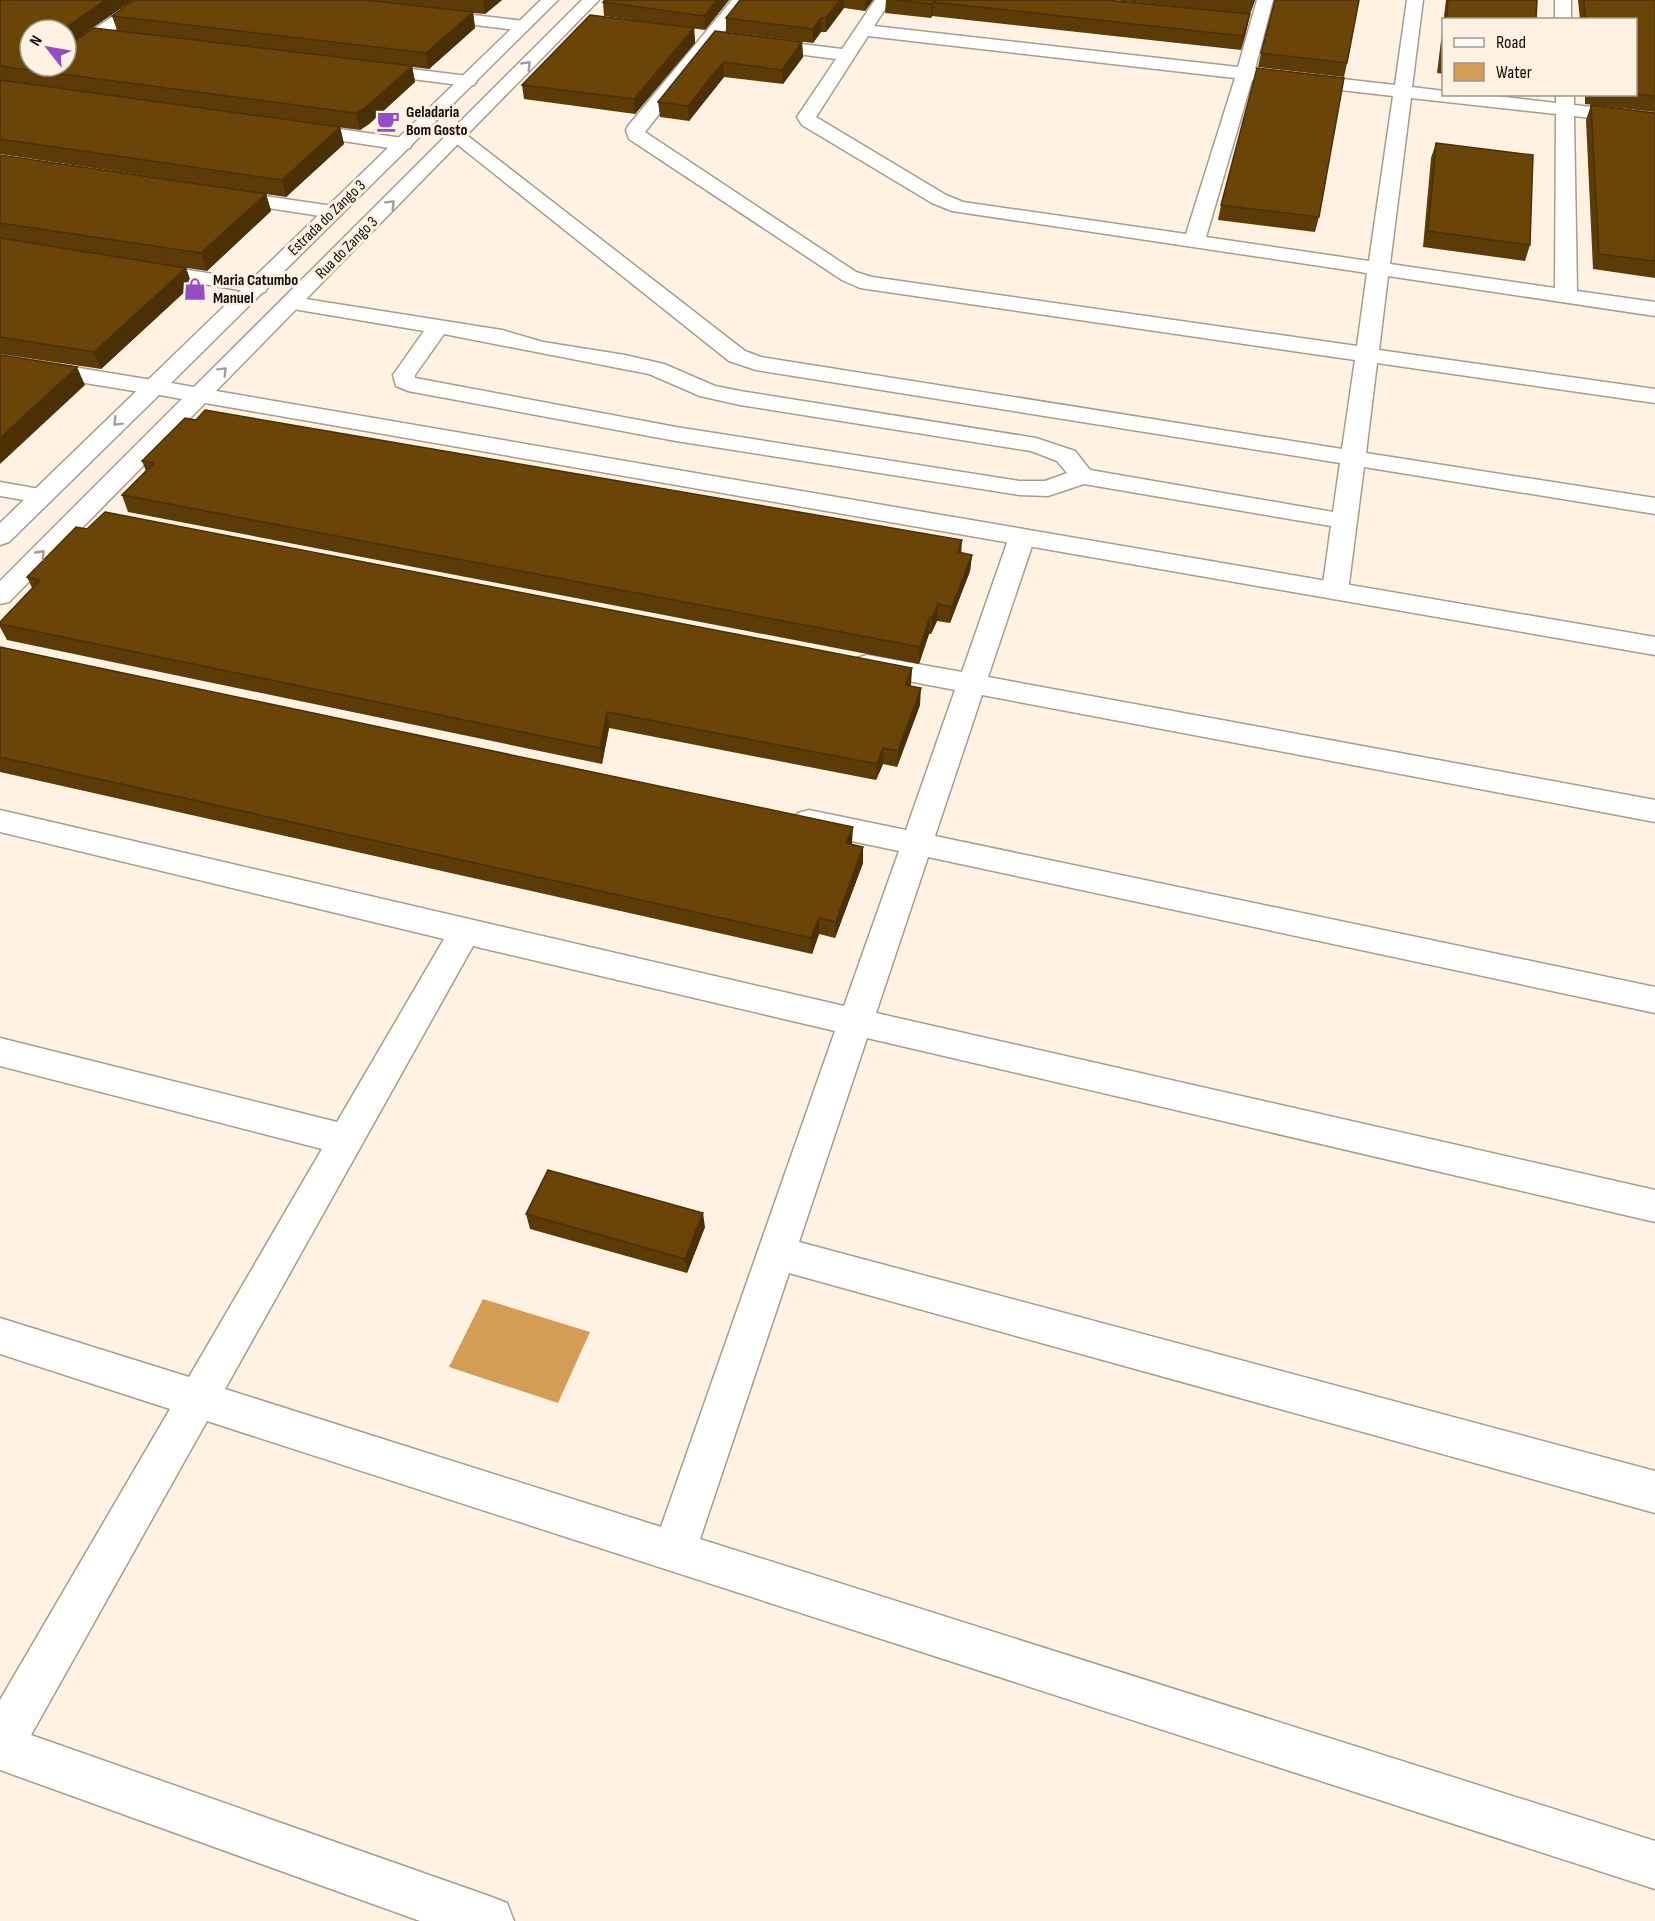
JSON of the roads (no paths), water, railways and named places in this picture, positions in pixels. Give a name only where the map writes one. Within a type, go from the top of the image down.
[{"type":"street","points":[[78,48],[148,0]]},
{"type":"street","name":"Estrada do Zango 3","points":[[0,537],[550,0]]},
{"type":"street","name":"Rua do Zango 3","points":[[0,596],[591,0]]},
{"type":"street","points":[[741,0],[635,130],[636,135],[849,276],[868,283],[1655,396]]},
{"type":"street","points":[[883,0],[806,117],[809,121],[939,199],[959,207],[1655,309]]},
{"type":"street","points":[[1194,241],[1245,74],[1253,21],[1265,0]]},
{"type":"street","points":[[1335,591],[1415,0]]},
{"type":"street","points":[[1563,0],[1563,18]]},
{"type":"street","points":[[417,14],[524,26]]},
{"type":"street","points":[[571,20],[594,22]]},
{"type":"street","points":[[863,30],[1403,92],[1442,94]]},
{"type":"street","points":[[687,34],[846,56]]},
{"type":"street","points":[[97,36],[120,39]]},
{"type":"street","points":[[352,67],[468,81]]},
{"type":"street","points":[[1468,96],[1565,102],[1655,120]]},
{"type":"street","points":[[1565,102],[1566,297]]},
{"type":"street","points":[[274,126],[403,144]]},
{"type":"street","points":[[457,137],[737,356],[747,360],[1655,506]]},
{"type":"street","points":[[207,193],[333,212]]},
{"type":"street","points":[[128,266],[257,287]]},
{"type":"street","points":[[293,303],[501,337],[540,348],[657,369],[708,391],[740,398],[1036,445],[1066,456],[1082,476]]},
{"type":"street","points":[[437,328],[404,375],[404,381],[408,384],[676,435],[1019,488],[1048,489],[1082,476],[1344,521]]},
{"type":"street","points":[[0,362],[1655,646]]},
{"type":"street","points":[[0,489],[42,496]]},
{"type":"street","points":[[81,513],[116,520]]},
{"type":"street","points":[[674,1551],[1022,537]]},
{"type":"street","points":[[843,660],[1655,811]]},
{"type":"street","points":[[778,814],[1655,1000]]},
{"type":"street","points":[[0,821],[856,1023],[1655,1206]]},
{"type":"street","points":[[465,932],[0,1746],[489,1921]]},
{"type":"street","points":[[0,1052],[346,1140]]},
{"type":"street","points":[[777,1253],[1655,1492]]},
{"type":"street","points":[[0,1336],[1655,1865]]},
{"type":"water","points":[[483,1299],[590,1332],[558,1403],[449,1367]]},
{"type":"place","name":"Geladaria Bom Gosto","points":[[388,121]]},
{"type":"place","name":"Maria Catumbo Manuel","points":[[195,289]]}]
